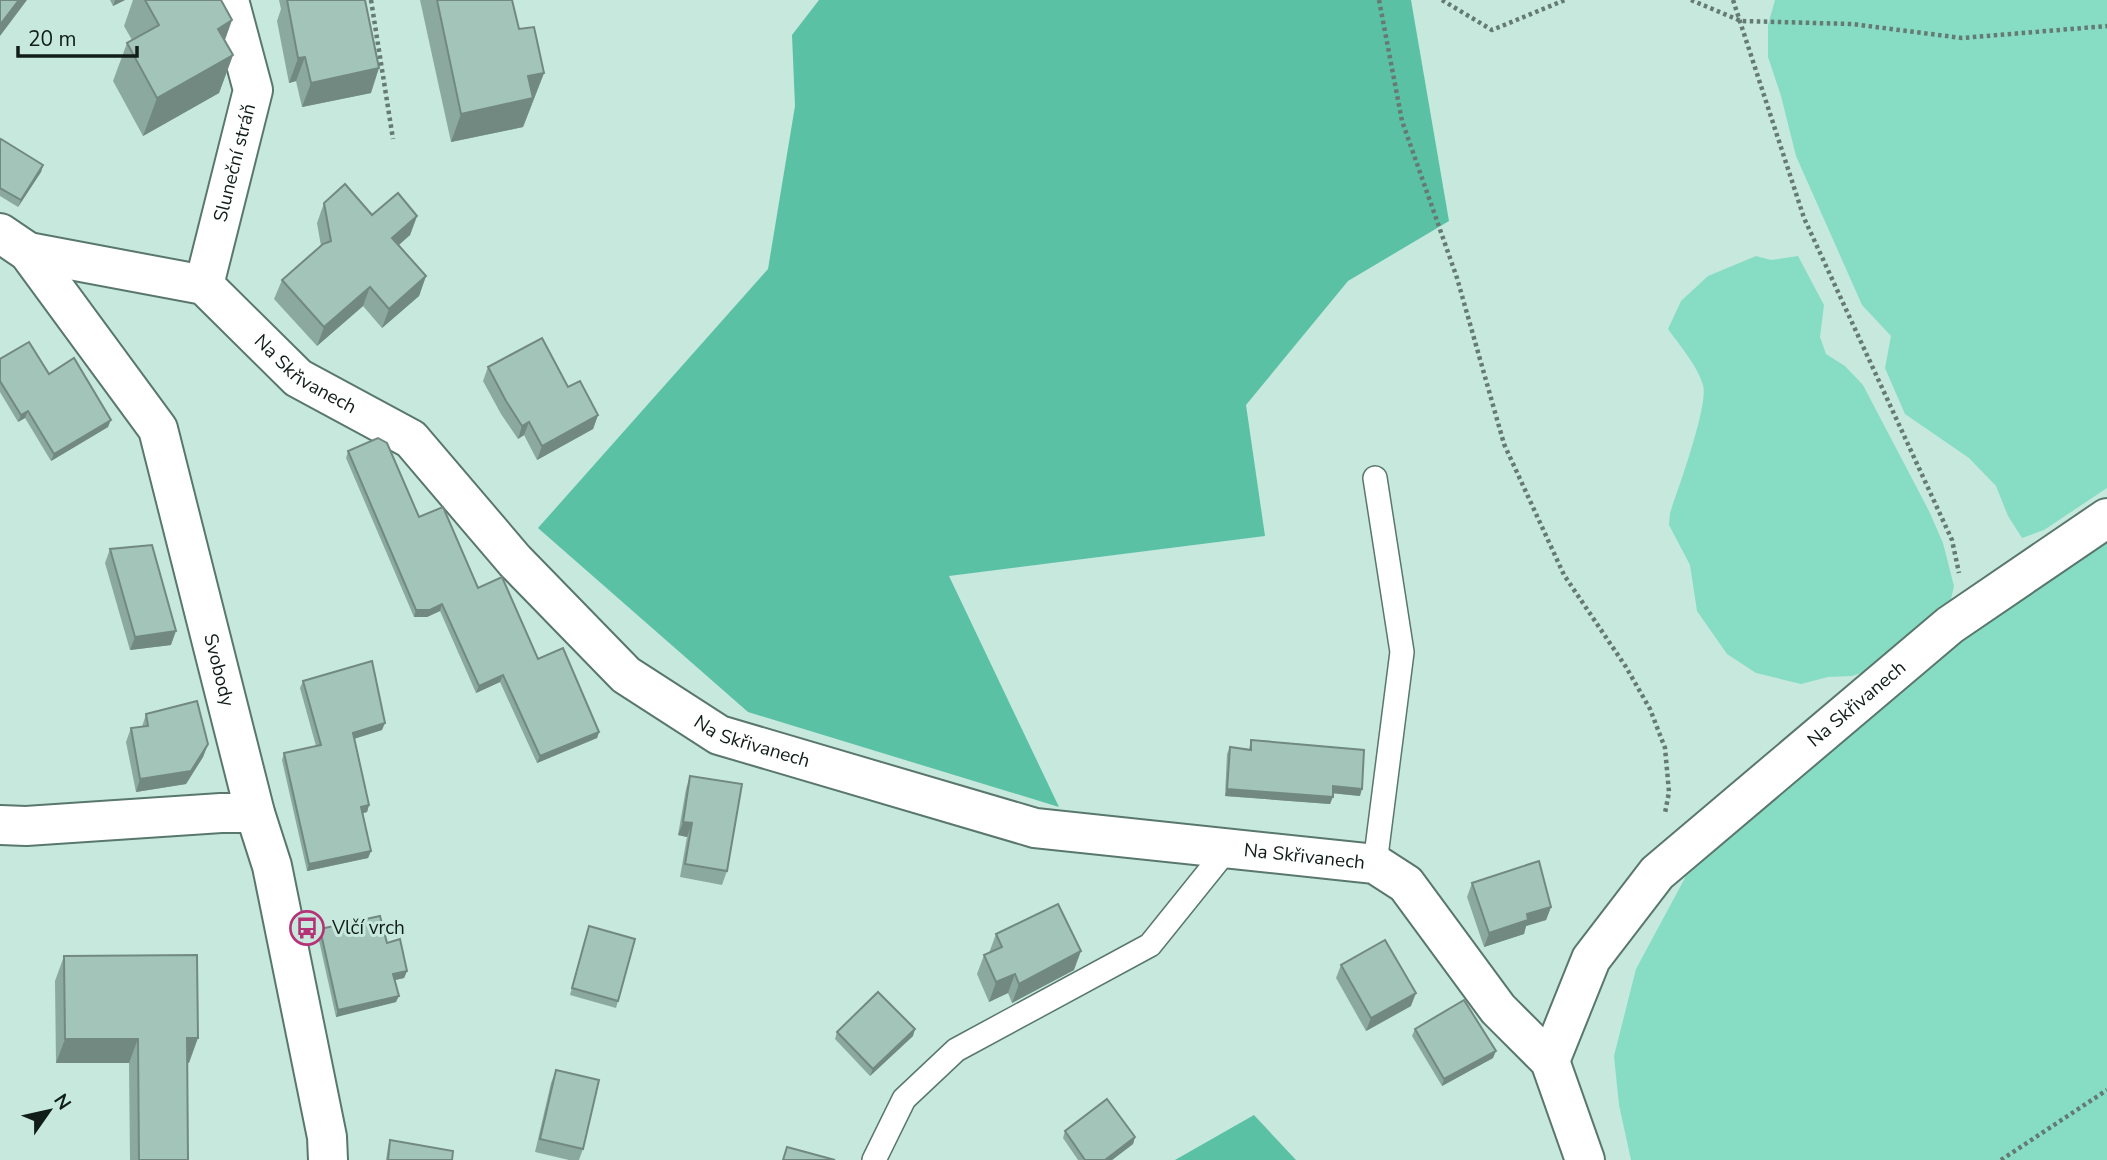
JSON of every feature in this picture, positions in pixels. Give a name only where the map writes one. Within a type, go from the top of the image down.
[{"type":"street","name":"Sluneční stráň","points":[[204,285],[253,90],[229,0]]},
{"type":"street","points":[[14,243],[204,285]]},
{"type":"street","name":"Svobody","points":[[14,243],[158,429],[274,880],[327,1138],[328,1160]]},
{"type":"street","name":"Na Skřivanech","points":[[204,285],[298,378],[411,439],[515,561],[626,675],[719,735],[1035,828],[1375,864],[1406,884],[1498,1009],[1550,1061],[1585,1160]]},
{"type":"street","name":"Na Skřivanech","points":[[1550,1061],[1591,959],[1657,873],[1950,625],[2107,518]]},
{"type":"street","points":[[13,825],[255,813]]},
{"type":"lane","points":[[1375,864],[1402,652],[1376,478]]},
{"type":"lane","points":[[874,1160],[904,1099],[956,1050],[1150,945],[1228,848]]},
{"type":"path","points":[[371,0],[393,139]]},
{"type":"path","points":[[1379,0],[1402,121],[1457,278],[1504,444],[1564,575],[1626,667],[1650,709],[1665,748],[1669,792],[1657,873]]},
{"type":"path","points":[[1442,0],[1492,30],[1565,0]]},
{"type":"path","points":[[1691,0],[1741,21],[1852,24],[1962,38],[2107,26]]},
{"type":"path","points":[[1732,0],[1804,218],[1952,540],[1961,578],[1950,625]]},
{"type":"path","points":[[2001,1160],[2107,1090]]},
{"type":"green space","points":[[819,0],[1411,0],[1449,221],[1348,281],[1246,405],[1265,536],[949,576],[1059,807],[748,712],[538,528],[768,269],[795,106],[792,35]]},
{"type":"green space","points":[[1775,0],[2107,0],[2107,488],[2044,530],[2022,538],[2008,516],[1996,486],[1969,458],[1905,414],[1885,368],[1891,336],[1862,305],[1796,156],[1768,57],[1768,25]]},
{"type":"green space","points":[[1756,256],[1771,260],[1798,256],[1824,305],[1820,337],[1826,354],[1845,366],[1863,385],[1929,511],[1943,543],[1954,586],[1947,616],[1881,666],[1852,676],[1828,677],[1801,684],[1756,673],[1727,654],[1697,611],[1690,565],[1669,525],[1670,513],[1686,467],[1704,395],[1697,370],[1668,329],[1681,301],[1708,276]]},
{"type":"green space","points":[[2107,535],[2107,1160],[1631,1160],[1619,1105],[1614,1056],[1636,969],[1686,876],[1989,617]]},
{"type":"green space","points":[[1254,1115],[1296,1160],[1175,1160]]},
{"type":"building","points":[[0,0],[19,0],[0,25]]},
{"type":"building","points":[[145,0],[221,0],[232,20],[218,29],[233,55],[157,98],[127,43],[159,25]]},
{"type":"building","points":[[287,0],[365,0],[379,68],[311,83],[305,57],[298,58]]},
{"type":"building","points":[[437,0],[512,0],[519,29],[534,27],[544,73],[528,76],[533,98],[461,114]]},
{"type":"building","points":[[1,139],[43,165],[21,200],[0,188]]},
{"type":"building","points":[[345,184],[372,215],[398,193],[417,216],[392,238],[426,276],[389,309],[370,287],[324,327],[282,280],[323,244],[331,241],[324,203]]},
{"type":"building","points":[[542,338],[568,387],[580,381],[598,415],[542,446],[529,422],[522,426],[488,367]]},
{"type":"building","points":[[29,342],[49,374],[74,358],[111,420],[54,454],[28,411],[21,415],[0,381],[0,359]]},
{"type":"building","points":[[378,438],[387,443],[419,517],[443,507],[478,588],[502,577],[538,659],[563,648],[599,732],[540,756],[503,675],[479,686],[442,604],[430,610],[416,610],[348,451]]},
{"type":"building","points":[[152,545],[176,631],[135,637],[110,549]]},
{"type":"building","points":[[372,661],[385,723],[353,733],[369,805],[361,807],[371,851],[309,864],[284,753],[321,745],[303,681]]},
{"type":"building","points":[[197,701],[208,744],[191,771],[140,779],[131,728],[148,726],[146,714]]},
{"type":"building","points":[[1251,740],[1364,750],[1362,789],[1333,786],[1333,797],[1227,789],[1230,747],[1251,750]]},
{"type":"building","points":[[690,776],[742,784],[727,871],[685,864],[692,823],[683,822]]},
{"type":"building","points":[[1539,861],[1551,907],[1527,914],[1528,920],[1489,933],[1472,883]]},
{"type":"building","points":[[1058,904],[1081,951],[1019,984],[1015,974],[996,982],[984,955],[1002,947],[996,934]]},
{"type":"building","points":[[380,916],[387,943],[400,939],[407,971],[393,974],[399,996],[338,1010],[320,929]]},
{"type":"building","points":[[589,926],[635,939],[618,1001],[572,988]]},
{"type":"building","points":[[1385,940],[1416,993],[1371,1018],[1341,965]]},
{"type":"building","points":[[197,955],[198,1038],[187,1038],[188,1160],[139,1160],[138,1039],[65,1039],[64,956]]},
{"type":"building","points":[[878,992],[915,1029],[873,1069],[837,1032]]},
{"type":"building","points":[[1464,1000],[1496,1051],[1444,1079],[1415,1029]]},
{"type":"building","points":[[556,1070],[599,1080],[583,1149],[540,1139]]},
{"type":"building","points":[[1107,1099],[1135,1137],[1105,1160],[1085,1160],[1065,1131]]},
{"type":"building","points":[[390,1140],[453,1151],[452,1160],[388,1160]]},
{"type":"building","points":[[787,1147],[835,1160],[783,1160]]},
{"type":"place","name":"Vlčí vrch","points":[[307,928]]}]
